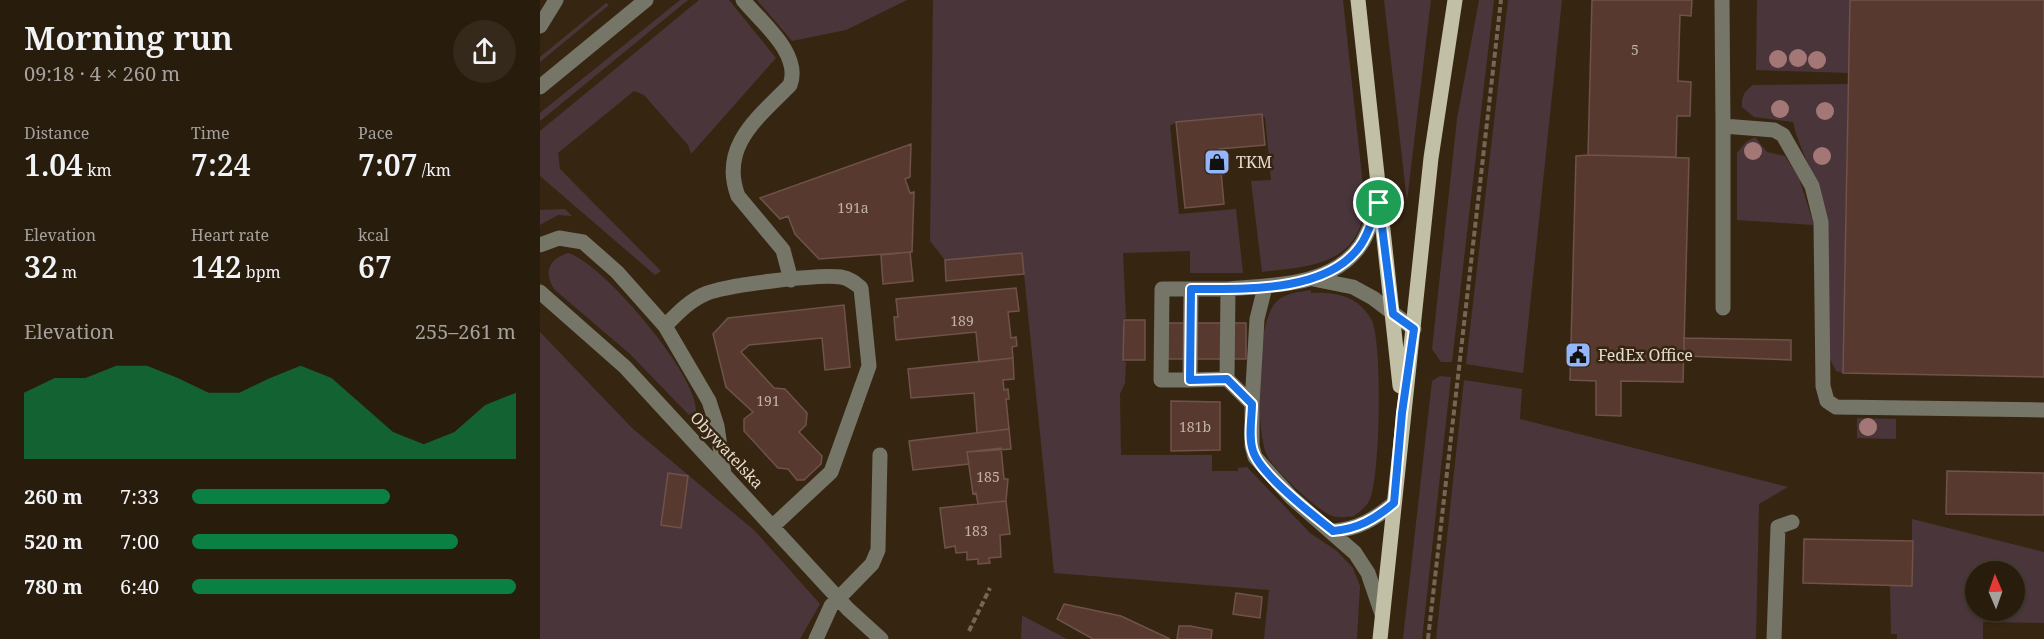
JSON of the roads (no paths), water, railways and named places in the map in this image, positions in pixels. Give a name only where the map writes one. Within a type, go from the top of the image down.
[{"type":"main road","points":[[1359,0],[1402,413]]},
{"type":"main road","points":[[1380,639],[1402,413],[1414,329],[1431,158],[1455,0]]},
{"type":"street","points":[[540,26],[556,0]]},
{"type":"street","points":[[540,87],[646,0]]},
{"type":"street","points":[[743,0],[790,58],[793,77],[790,85],[741,136],[732,159],[734,185],[738,196],[783,250],[791,280]]},
{"type":"street","points":[[1722,0],[1723,308]]},
{"type":"street","points":[[1723,126],[1774,130],[1783,135],[1812,186],[1821,222],[1822,386],[1827,401],[1836,407],[2044,410]]},
{"type":"street","points":[[1227,379],[1161,380],[1162,289],[1265,287],[1313,279],[1340,264],[1360,246],[1379,203]]},
{"type":"street","points":[[540,245],[560,238],[583,242],[617,272],[665,326],[709,401],[717,426],[724,474]]},
{"type":"street","points":[[665,326],[702,295],[714,291],[791,280],[842,277],[852,280],[861,288],[868,366],[831,472],[773,526]]},
{"type":"street","points":[[1313,279],[1353,287],[1373,298],[1414,329]]},
{"type":"street","points":[[1265,287],[1257,319],[1252,404],[1252,446],[1255,457],[1291,497],[1333,531],[1355,553],[1368,573],[1382,614]]},
{"type":"street","points":[[1190,380],[1191,289]]},
{"type":"street","points":[[1228,289],[1227,379],[1252,404]]},
{"type":"street","name":"Obywatelska","points":[[540,292],[625,367],[838,598],[881,639]]},
{"type":"street","points":[[816,639],[831,606],[872,564],[878,550],[880,455]]},
{"type":"street","points":[[1333,531],[1361,526],[1374,520],[1394,503]]},
{"type":"street","points":[[1774,639],[1778,527],[1792,522]]},
{"type":"place","name":"TKM","points":[[1217,162]]},
{"type":"place","name":"FedEx Office","points":[[1578,355]]}]
